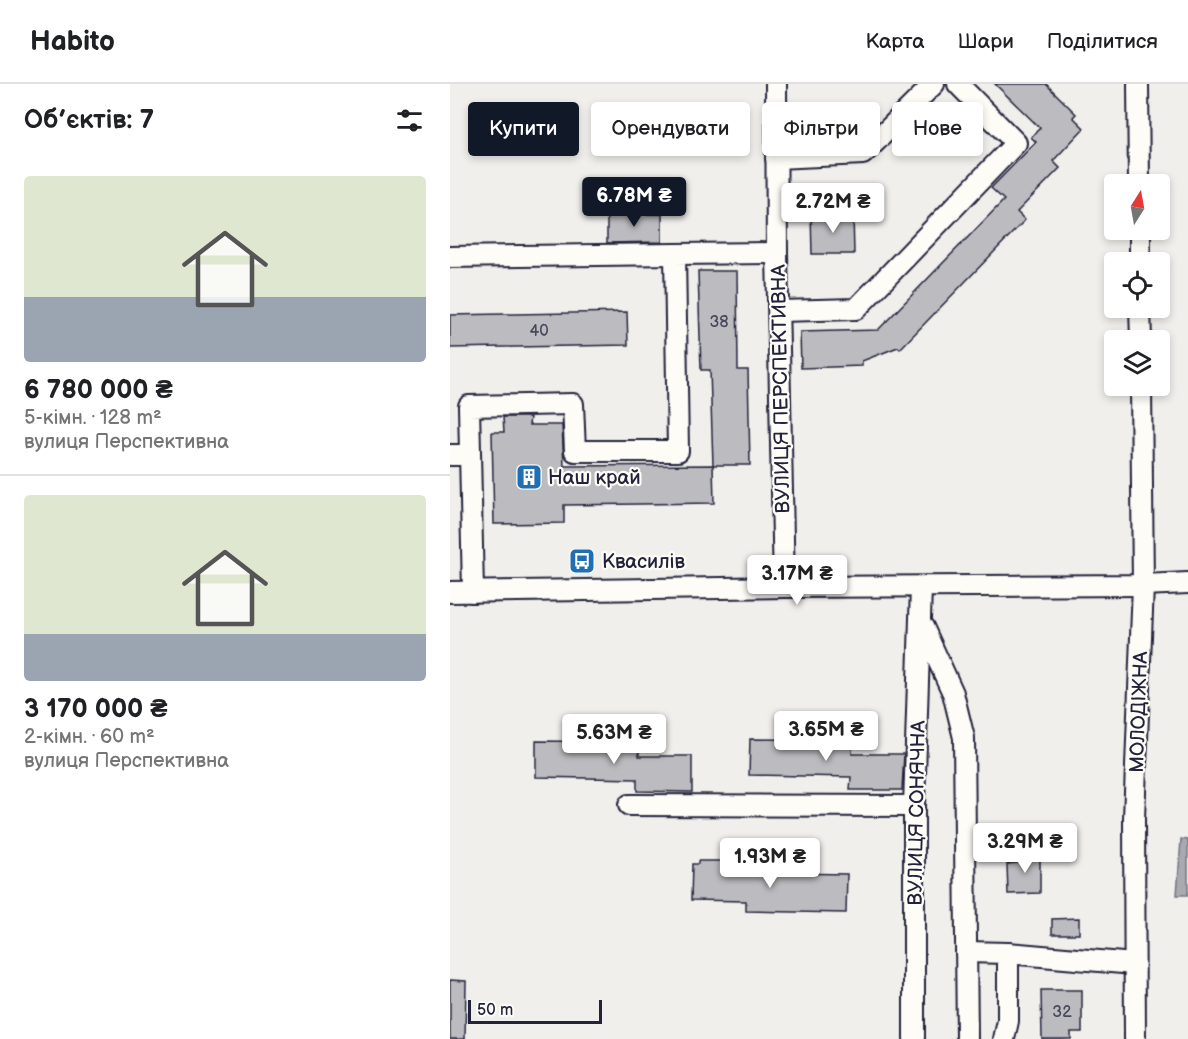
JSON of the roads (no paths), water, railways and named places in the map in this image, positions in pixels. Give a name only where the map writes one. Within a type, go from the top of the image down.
[{"type":"street","name":"ВУЛИЦЯ ПЕРСПЕКТИВНА","points":[[776,84],[784,587]]},
{"type":"street","points":[[776,158],[863,154],[934,84]]},
{"type":"street","points":[[779,311],[856,309],[1016,143],[958,84]]},
{"type":"street","points":[[1138,84],[1139,174]]},
{"type":"street","points":[[450,257],[777,253]]},
{"type":"street","points":[[473,592],[469,406],[573,404],[575,451],[678,451],[675,254]]},
{"type":"street","name":"МОЛОДІЖНА","points":[[1135,1039],[1134,818],[1143,585],[1141,396]]},
{"type":"street","points":[[450,456],[470,455]]},
{"type":"street","points":[[450,592],[1188,583]]},
{"type":"street","name":"ВУЛИЦЯ СОНЯЧНА","points":[[914,1039],[914,806],[921,587]]},
{"type":"street","points":[[921,621],[953,693],[964,738],[967,1039]]},
{"type":"street","points":[[629,805],[914,806]]},
{"type":"street","points":[[966,952],[1008,953],[1134,964]]},
{"type":"street","points":[[1004,1039],[1008,1021],[1008,953]]},
{"type":"place","name":"Наш край","points":[[529,477]]},
{"type":"place","name":"Квасилів","points":[[582,561]]}]
